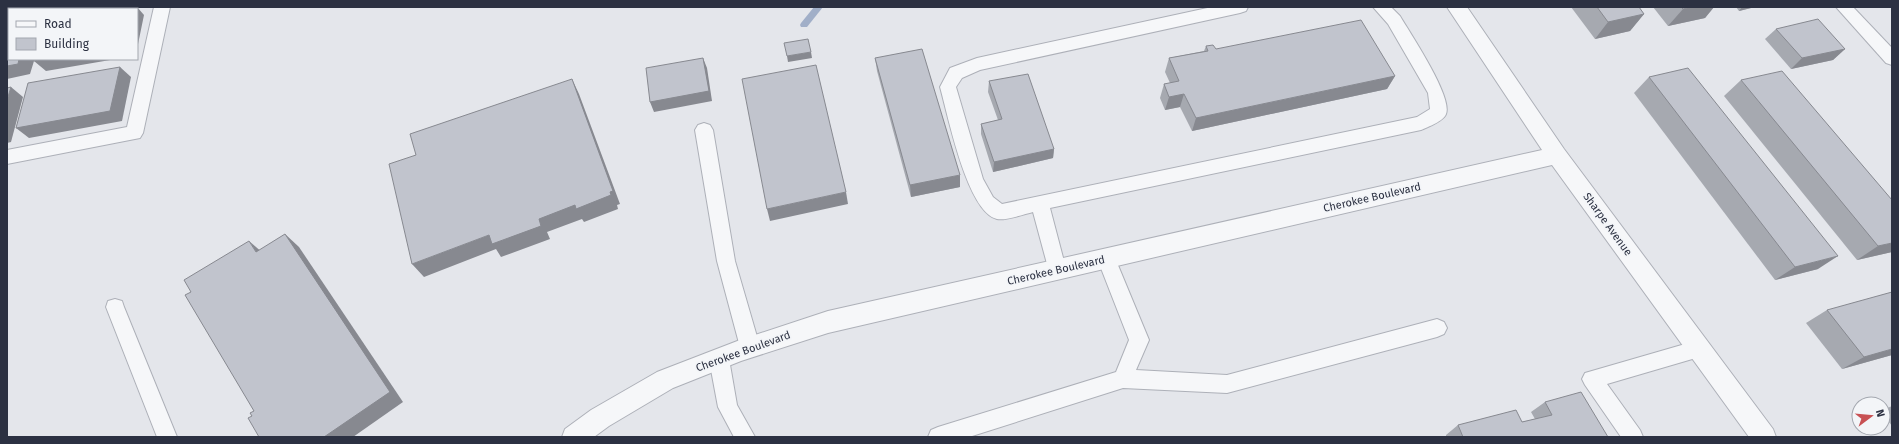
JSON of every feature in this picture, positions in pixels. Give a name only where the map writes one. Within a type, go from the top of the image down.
[{"type":"street","name":"Sharpe Avenue","points":[[1457,7],[1557,155],[1764,437]]},
{"type":"street","name":"Cherokee Boulevard","points":[[574,437],[600,418],[665,380],[750,347],[828,322],[1557,155]]},
{"type":"lane","points":[[7,157],[134,133],[162,7]]},
{"type":"lane","points":[[1240,7],[977,64],[956,72],[948,87],[975,180],[988,202],[999,212],[1406,127],[1427,119],[1440,112],[1436,92],[1394,20],[1381,7]]},
{"type":"lane","points":[[1844,7],[1892,59]]},
{"type":"lane","points":[[704,130],[726,261],[750,347]]},
{"type":"lane","points":[[1040,204],[1057,269]]},
{"type":"lane","points":[[1106,258],[1139,340],[1123,379]]},
{"type":"lane","points":[[115,307],[167,437]]},
{"type":"lane","points":[[938,437],[1123,379],[1227,384],[1437,328]]},
{"type":"lane","points":[[1633,437],[1592,379],[1699,349]]},
{"type":"lane","points":[[719,359],[728,407],[745,437]]},
{"type":"building","points":[[116,7],[133,7],[133,8],[110,8]]},
{"type":"building","points":[[1597,7],[1639,7],[1644,14],[1608,22]]},
{"type":"building","points":[[1818,19],[1845,49],[1802,58],[1776,29]]},
{"type":"building","points":[[1361,20],[1395,76],[1196,118],[1184,94],[1169,97],[1164,84],[1179,81],[1169,58],[1208,51],[1206,46],[1213,45],[1216,49]]},
{"type":"building","points":[[8,25],[8,60],[19,60],[18,64],[7,66]]},
{"type":"building","points":[[808,39],[811,52],[787,56],[784,43]]},
{"type":"building","points":[[922,49],[960,175],[910,185],[875,58]]},
{"type":"building","points":[[703,58],[709,91],[650,102],[646,68]]},
{"type":"building","points":[[816,65],[846,192],[767,209],[742,79]]},
{"type":"building","points":[[120,67],[110,111],[16,128],[28,83]]},
{"type":"building","points":[[1688,68],[1838,256],[1795,267],[1649,77]]},
{"type":"building","points":[[1782,71],[1892,200],[1892,243],[1878,246],[1741,80]]},
{"type":"building","points":[[1028,74],[1054,149],[994,162],[981,124],[1002,119],[989,81]]},
{"type":"building","points":[[572,79],[613,191],[610,192],[611,195],[576,209],[575,205],[539,219],[541,226],[492,244],[489,235],[412,264],[389,164],[416,155],[410,134]]},
{"type":"building","points":[[11,87],[7,100],[7,88]]},
{"type":"building","points":[[285,234],[390,392],[324,437],[259,437],[248,418],[252,416],[250,413],[254,411],[185,295],[191,292],[184,280],[249,241],[256,252]]},
{"type":"building","points":[[1892,292],[1892,349],[1864,357],[1827,310]]},
{"type":"building","points":[[1581,392],[1608,437],[1463,437],[1458,425],[1516,410],[1522,422],[1552,415],[1545,402]]},
{"type":"waterway","points":[[804,25],[819,7]]}]
